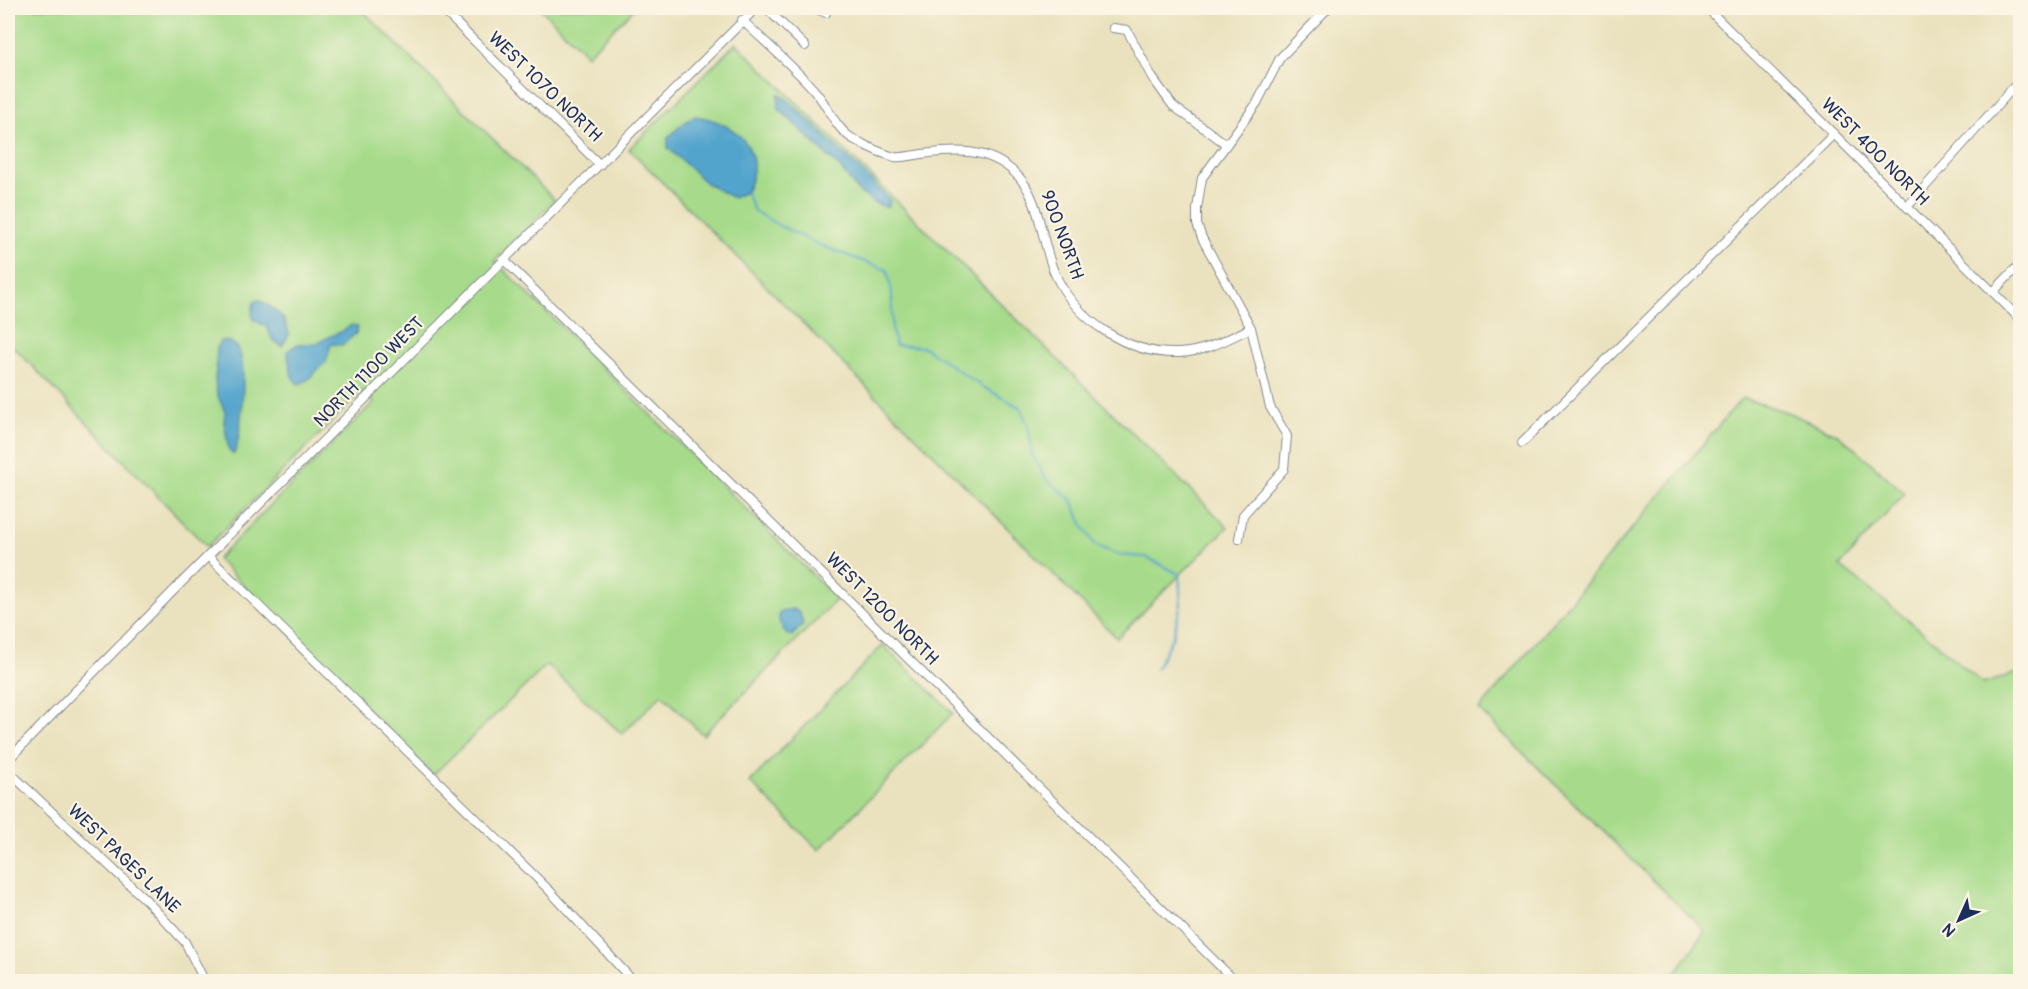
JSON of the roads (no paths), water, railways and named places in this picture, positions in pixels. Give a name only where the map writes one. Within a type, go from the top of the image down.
[{"type":"street","name":"WEST 1070 NORTH","points":[[441,8],[600,165]]},
{"type":"street","name":"NORTH 1100 WEST","points":[[8,760],[208,556],[755,8]]},
{"type":"street","points":[[766,8],[805,46]]},
{"type":"street","points":[[814,8],[826,13]]},
{"type":"street","points":[[1239,539],[1243,515],[1284,469],[1287,436],[1270,407],[1251,328],[1202,238],[1197,224],[1202,178],[1257,103],[1280,58],[1328,8]]},
{"type":"street","name":"WEST 400 NORTH","points":[[1707,8],[2020,319]]},
{"type":"street","name":"900 NORTH","points":[[742,20],[816,91],[832,119],[854,140],[896,157],[957,150],[975,151],[1016,174],[1030,193],[1055,274],[1068,297],[1087,317],[1112,335],[1138,348],[1179,353],[1212,347],[1251,328]]},
{"type":"street","points":[[1113,28],[1127,30],[1152,77],[1173,106],[1226,144]]},
{"type":"street","points":[[1907,207],[2020,80]]},
{"type":"street","points":[[1522,443],[1833,134]]},
{"type":"street","name":"WEST 1200 NORTH","points":[[504,260],[1236,981]]},
{"type":"street","points":[[1993,292],[2020,264]]},
{"type":"street","points":[[208,556],[549,890],[634,981]]},
{"type":"street","name":"WEST PAGES LANE","points":[[8,771],[146,900],[185,942],[205,981]]},
{"type":"water","points":[[778,94],[788,100],[884,193],[890,201],[888,208],[873,202],[858,191],[840,168],[779,109]]},
{"type":"water","points":[[694,116],[723,124],[744,140],[753,163],[752,177],[746,192],[733,198],[706,183],[668,148],[668,138]]},
{"type":"water","points":[[259,300],[270,306],[285,322],[289,335],[282,346],[273,341],[267,327],[253,319],[254,302]]},
{"type":"water","points":[[351,325],[358,327],[356,333],[343,345],[331,344],[326,362],[310,378],[298,384],[292,377],[287,351],[298,344],[318,344]]},
{"type":"water","points":[[220,341],[234,344],[238,349],[243,371],[239,434],[234,454],[229,451],[224,422],[225,412],[217,394],[215,382],[217,348]]},
{"type":"water","points":[[791,609],[798,612],[803,624],[792,636],[786,634],[779,621],[779,613]]},
{"type":"waterway","points":[[746,192],[754,211],[780,226],[822,246],[887,270],[892,293],[892,329],[895,345],[924,347],[983,387],[1021,408],[1028,426],[1033,456],[1046,479],[1072,500],[1082,524],[1095,545],[1119,555],[1146,557],[1179,574],[1181,604],[1173,636],[1156,669]]}]
